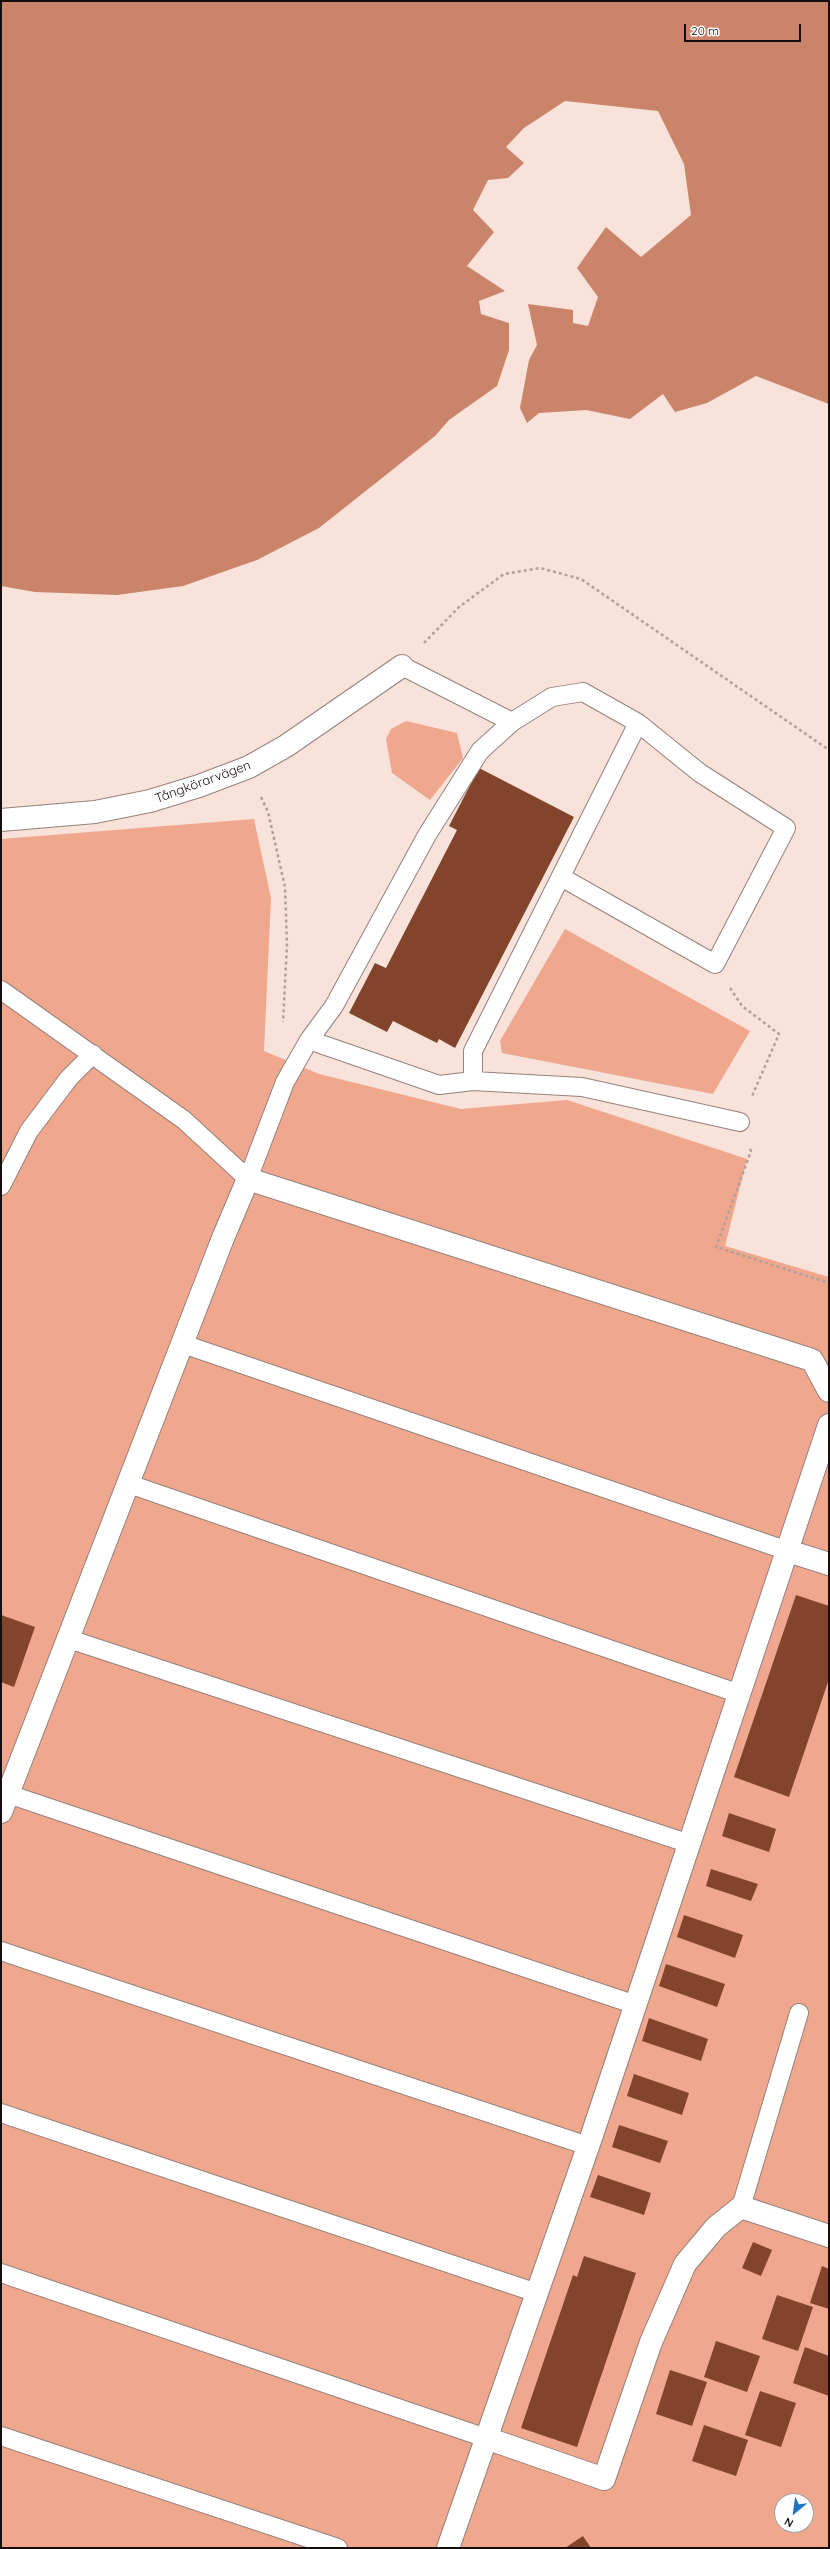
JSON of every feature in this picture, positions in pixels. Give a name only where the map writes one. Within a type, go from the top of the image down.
[{"type":"street","name":"Tångkörarvägen","points":[[1,820],[95,812],[150,801],[199,786],[249,767],[286,746],[402,666]]},
{"type":"street","points":[[5,1803],[70,1639],[223,1238],[248,1179],[812,1360],[829,1391]]},
{"type":"street","points":[[448,2548],[636,2005],[829,1425]]},
{"type":"street","points":[[788,1551],[829,1564]]},
{"type":"street","points":[[486,2438],[604,2479],[651,2342],[685,2264],[716,2227],[741,2207],[829,2236]]},
{"type":"lane","points":[[402,666],[512,722]]},
{"type":"lane","points":[[1,990],[184,1120],[248,1179],[286,1082],[309,1040],[334,1006],[427,835],[480,751],[512,722],[552,697],[583,692],[638,723],[700,773],[786,828],[715,964],[561,876]]},
{"type":"lane","points":[[473,1081],[473,1051],[638,723]]},
{"type":"lane","points":[[309,1040],[438,1085],[473,1081],[582,1087],[740,1122]]},
{"type":"lane","points":[[1,1186],[28,1131],[69,1078],[92,1054]]},
{"type":"lane","points":[[183,1344],[788,1551]]},
{"type":"lane","points":[[129,1484],[740,1694]]},
{"type":"lane","points":[[70,1639],[690,1844]]},
{"type":"lane","points":[[5,1803],[636,2005]]},
{"type":"lane","points":[[1,1951],[588,2146]]},
{"type":"lane","points":[[741,2207],[799,2013]]},
{"type":"lane","points":[[1,2112],[537,2293]]},
{"type":"lane","points":[[1,2273],[486,2438]]},
{"type":"lane","points":[[1,2436],[338,2548]]},
{"type":"path","points":[[402,666],[459,607],[504,574],[540,568],[581,579],[829,750]]},
{"type":"path","points":[[249,767],[268,812],[285,887],[286,945],[283,1022],[309,1040]]},
{"type":"path","points":[[715,964],[742,1006],[779,1034],[740,1122],[751,1152],[716,1247],[829,1283]]},
{"type":"shaded area","points":[[1,1],[829,1],[829,404],[756,376],[707,403],[675,412],[663,394],[630,419],[586,410],[539,413],[527,423],[520,408],[529,360],[537,345],[528,304],[573,310],[573,323],[588,326],[598,297],[577,268],[606,227],[641,257],[691,215],[684,164],[658,111],[565,101],[524,128],[506,147],[524,163],[508,178],[488,180],[473,210],[494,232],[467,266],[505,291],[479,301],[481,314],[509,323],[509,350],[497,386],[449,420],[435,436],[319,528],[257,560],[183,586],[117,595],[35,592],[1,586]]},
{"type":"shaded area","points":[[406,721],[457,733],[463,758],[430,800],[392,773],[386,739],[391,729]]},
{"type":"shaded area","points":[[254,819],[271,898],[264,1051],[319,1074],[461,1109],[567,1100],[747,1159],[725,1246],[829,1277],[829,2548],[1,2548],[1,839]]},
{"type":"shaded area","points":[[565,929],[750,1031],[713,1094],[502,1053],[500,1041]]},
{"type":"building","points":[[479,768],[574,817],[455,1048],[439,1039],[437,1043],[393,1021],[387,1032],[349,1013],[375,963],[386,968],[457,830],[449,826]]},
{"type":"building","points":[[796,1595],[829,1606],[829,1679],[789,1797],[734,1777]]},
{"type":"building","points":[[1,1615],[35,1627],[14,1687],[1,1682]]},
{"type":"building","points":[[729,1813],[776,1829],[769,1852],[722,1836]]},
{"type":"building","points":[[711,1869],[758,1884],[751,1901],[706,1886]]},
{"type":"building","points":[[684,1915],[743,1935],[735,1958],[677,1937]]},
{"type":"building","points":[[666,1964],[725,1984],[717,2007],[659,1986]]},
{"type":"building","points":[[649,2018],[708,2039],[701,2061],[642,2041]]},
{"type":"building","points":[[634,2074],[689,2093],[682,2115],[627,2096]]},
{"type":"building","points":[[619,2125],[668,2141],[660,2163],[612,2147]]},
{"type":"building","points":[[598,2175],[651,2193],[644,2215],[590,2197]]},
{"type":"building","points":[[753,2242],[772,2250],[761,2276],[742,2268]]},
{"type":"building","points":[[584,2256],[636,2273],[577,2447],[521,2428],[573,2275],[577,2277]]},
{"type":"building","points":[[822,2266],[829,2269],[829,2309],[810,2303]]},
{"type":"building","points":[[777,2295],[813,2307],[798,2351],[762,2339]]},
{"type":"building","points":[[716,2341],[760,2356],[747,2392],[704,2377]]},
{"type":"building","points":[[805,2347],[829,2356],[829,2396],[793,2383]]},
{"type":"building","points":[[670,2370],[707,2382],[692,2426],[656,2414]]},
{"type":"building","points":[[760,2391],[796,2403],[781,2447],[745,2435]]},
{"type":"building","points":[[704,2425],[748,2440],[736,2476],[692,2461]]},
{"type":"building","points":[[583,2536],[591,2548],[565,2548]]}]
